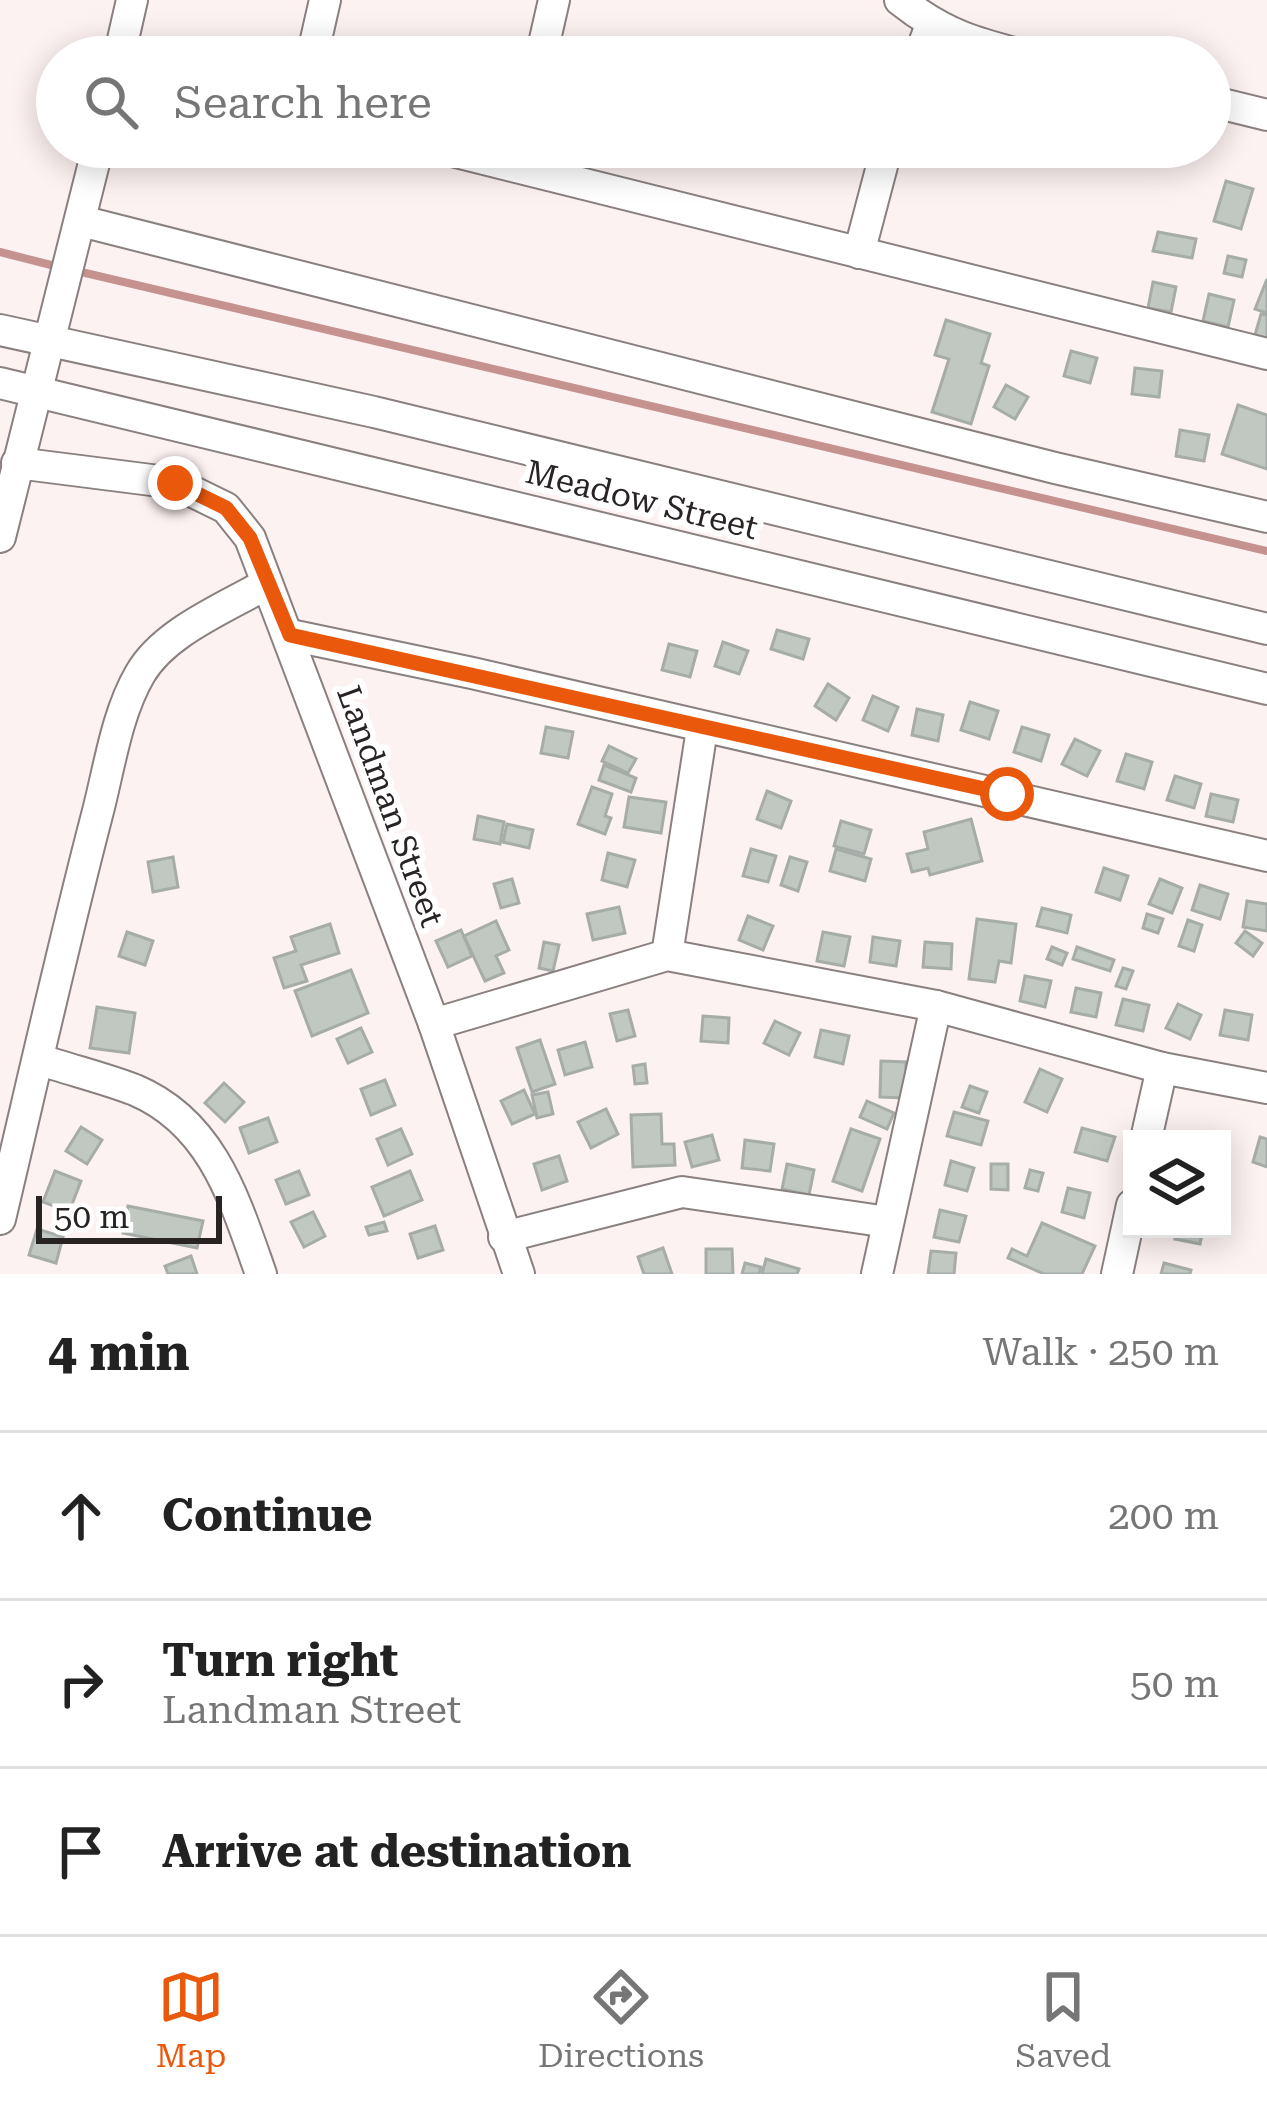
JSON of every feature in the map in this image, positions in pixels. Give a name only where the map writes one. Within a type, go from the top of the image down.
[{"type":"street","points":[[124,36],[132,0]]},
{"type":"street","points":[[317,36],[325,0]]},
{"type":"street","points":[[546,36],[554,0]]},
{"type":"street","points":[[899,0],[955,36]]},
{"type":"street","points":[[928,36],[932,25]]},
{"type":"street","points":[[1231,106],[1267,115]]},
{"type":"street","points":[[0,537],[93,168]]},
{"type":"street","points":[[553,168],[859,254],[1267,354]]},
{"type":"street","points":[[859,254],[882,168]]},
{"type":"street","points":[[80,225],[1267,517]]},
{"type":"street","name":"Meadow Street","points":[[0,330],[374,412],[1267,629]]},
{"type":"street","name":"Meadow Street","points":[[0,383],[1267,688]]},
{"type":"street","name":"Landman Street","points":[[17,463],[175,483],[226,508],[250,538],[434,1024],[519,1274]]},
{"type":"street","points":[[0,1219],[95,824],[140,673],[191,628],[266,584]]},
{"type":"street","points":[[290,635],[1267,856]]},
{"type":"street","points":[[667,955],[702,729]]},
{"type":"street","points":[[434,1024],[667,955],[936,1006],[1162,1068],[1267,1088]]},
{"type":"street","points":[[877,1274],[936,1006]]},
{"type":"street","points":[[38,1059],[137,1091],[178,1115],[216,1162],[261,1274]]},
{"type":"street","points":[[1148,1130],[1162,1068]]},
{"type":"street","points":[[505,1237],[682,1192],[888,1222]]},
{"type":"street","points":[[1117,1274],[1125,1238]]},
{"type":"building","points":[[1226,181],[1253,189],[1241,229],[1214,221]]},
{"type":"building","points":[[1158,232],[1196,239],[1192,258],[1153,251]]},
{"type":"building","points":[[1228,256],[1246,260],[1242,277],[1224,273]]},
{"type":"building","points":[[1267,279],[1267,313],[1255,309]]},
{"type":"building","points":[[1153,282],[1176,287],[1171,312],[1148,308]]},
{"type":"building","points":[[1209,294],[1234,300],[1228,327],[1203,321]]},
{"type":"building","points":[[1261,314],[1267,315],[1267,338],[1255,335]]},
{"type":"building","points":[[946,320],[990,334],[981,363],[989,366],[971,424],[932,412],[949,359],[935,355]]},
{"type":"building","points":[[1071,351],[1097,358],[1090,383],[1064,376]]},
{"type":"building","points":[[1135,368],[1162,371],[1159,397],[1132,394]]},
{"type":"building","points":[[1006,385],[1028,397],[1015,419],[994,407]]},
{"type":"building","points":[[1238,405],[1267,415],[1267,469],[1222,454]]},
{"type":"building","points":[[1180,430],[1209,435],[1204,461],[1176,456]]},
{"type":"building","points":[[777,630],[809,639],[803,659],[771,649]]},
{"type":"building","points":[[723,642],[748,651],[739,674],[715,666]]},
{"type":"building","points":[[669,644],[697,651],[690,677],[662,670]]},
{"type":"building","points":[[828,684],[849,698],[836,720],[815,706]]},
{"type":"building","points":[[873,696],[898,707],[888,731],[863,720]]},
{"type":"building","points":[[970,702],[998,711],[989,739],[961,730]]},
{"type":"building","points":[[917,709],[943,715],[938,741],[912,735]]},
{"type":"building","points":[[546,727],[573,732],[568,758],[541,753]]},
{"type":"building","points":[[1022,727],[1049,735],[1041,761],[1014,752]]},
{"type":"building","points":[[1075,739],[1100,751],[1087,776],[1062,764]]},
{"type":"building","points":[[609,746],[636,759],[628,773],[602,761]]},
{"type":"building","points":[[1126,754],[1152,762],[1144,789],[1117,781]]},
{"type":"building","points":[[604,765],[636,778],[631,792],[599,780]]},
{"type":"building","points":[[1175,776],[1201,784],[1194,808],[1167,800]]},
{"type":"building","points":[[592,787],[612,794],[605,834],[578,824]]},
{"type":"building","points":[[767,791],[791,801],[781,828],[757,819]]},
{"type":"building","points":[[1211,794],[1238,800],[1233,822],[1206,816]]},
{"type":"building","points":[[629,797],[666,802],[661,833],[624,827]]},
{"type":"building","points":[[478,816],[504,822],[500,844],[474,839]]},
{"type":"building","points":[[971,819],[982,861],[930,875],[928,868],[912,872],[907,854],[928,849],[924,832]]},
{"type":"building","points":[[841,821],[871,830],[864,854],[834,846]]},
{"type":"building","points":[[507,824],[533,830],[529,848],[503,842]]},
{"type":"building","points":[[751,849],[776,856],[768,882],[743,876]]},
{"type":"building","points":[[836,849],[871,859],[865,881],[830,871]]},
{"type":"building","points":[[608,853],[635,860],[627,887],[602,880]]},
{"type":"building","points":[[173,857],[178,887],[153,892],[148,862]]},
{"type":"building","points":[[790,857],[807,862],[798,891],[781,885]]},
{"type":"building","points":[[1104,868],[1128,876],[1120,900],[1096,892]]},
{"type":"building","points":[[512,879],[519,903],[501,908],[494,884]]},
{"type":"building","points":[[1160,879],[1182,888],[1172,913],[1149,904]]},
{"type":"building","points":[[1200,885],[1228,894],[1220,919],[1192,910]]},
{"type":"building","points":[[1247,901],[1267,904],[1267,931],[1243,927]]},
{"type":"building","points":[[619,907],[625,933],[593,940],[587,914]]},
{"type":"building","points":[[1042,908],[1071,915],[1067,933],[1037,926]]},
{"type":"building","points":[[1147,914],[1163,919],[1158,933],[1143,928]]},
{"type":"building","points":[[748,916],[773,926],[763,950],[739,940]]},
{"type":"building","points":[[977,919],[1016,924],[1011,963],[999,961],[995,982],[969,979]]},
{"type":"building","points":[[1188,920],[1202,925],[1194,951],[1179,946]]},
{"type":"building","points":[[496,921],[509,950],[496,956],[504,973],[485,981],[464,936]]},
{"type":"building","points":[[330,924],[339,953],[301,965],[307,981],[284,988],[274,958],[296,951],[291,937]]},
{"type":"building","points":[[461,930],[472,956],[448,967],[436,941]]},
{"type":"building","points":[[1245,931],[1262,943],[1253,956],[1236,943]]},
{"type":"building","points":[[127,932],[153,941],[145,965],[119,956]]},
{"type":"building","points":[[823,932],[850,937],[844,966],[817,961]]},
{"type":"building","points":[[873,937],[900,941],[896,966],[870,962]]},
{"type":"building","points":[[544,942],[559,945],[553,971],[539,968]]},
{"type":"building","points":[[925,942],[952,944],[951,969],[923,967]]},
{"type":"building","points":[[1052,947],[1067,953],[1062,965],[1047,959]]},
{"type":"building","points":[[1077,947],[1114,960],[1110,971],[1073,959]]},
{"type":"building","points":[[1123,968],[1133,971],[1126,989],[1116,986]]},
{"type":"building","points":[[351,970],[368,1013],[312,1036],[295,991]]},
{"type":"building","points":[[1025,976],[1051,981],[1045,1007],[1020,1001]]},
{"type":"building","points":[[1076,988],[1101,993],[1096,1017],[1071,1012]]},
{"type":"building","points":[[1123,999],[1149,1005],[1143,1031],[1116,1025]]},
{"type":"building","points":[[1178,1004],[1201,1015],[1190,1039],[1166,1028]]},
{"type":"building","points":[[97,1007],[135,1013],[129,1053],[90,1048]]},
{"type":"building","points":[[628,1010],[635,1036],[617,1041],[610,1014]]},
{"type":"building","points":[[1225,1010],[1252,1015],[1248,1040],[1220,1035]]},
{"type":"building","points":[[703,1016],[729,1018],[728,1043],[701,1041]]},
{"type":"building","points":[[775,1021],[800,1033],[789,1055],[764,1043]]},
{"type":"building","points":[[361,1028],[372,1052],[348,1063],[337,1039]]},
{"type":"building","points":[[821,1030],[849,1036],[843,1064],[815,1057]]},
{"type":"building","points":[[540,1040],[555,1084],[532,1092],[517,1048]]},
{"type":"building","points":[[585,1042],[592,1067],[565,1075],[558,1050]]},
{"type":"building","points":[[881,1061],[906,1062],[905,1098],[880,1097]]},
{"type":"building","points":[[645,1064],[647,1083],[635,1084],[633,1066]]},
{"type":"building","points":[[1040,1069],[1062,1079],[1047,1112],[1025,1102]]},
{"type":"building","points":[[385,1080],[395,1105],[371,1115],[361,1089]]},
{"type":"building","points":[[224,1083],[244,1102],[225,1122],[205,1103]]},
{"type":"building","points":[[970,1086],[987,1092],[979,1113],[962,1107]]},
{"type":"building","points":[[524,1090],[535,1114],[512,1124],[501,1101]]},
{"type":"building","points":[[548,1092],[553,1114],[537,1118],[532,1095]]},
{"type":"building","points":[[867,1101],[894,1113],[887,1129],[860,1117]]},
{"type":"building","points":[[606,1109],[618,1134],[591,1148],[578,1122]]},
{"type":"building","points":[[954,1112],[988,1121],[981,1145],[947,1136]]},
{"type":"building","points":[[661,1114],[662,1144],[674,1144],[675,1165],[633,1167],[631,1115]]},
{"type":"building","points":[[268,1118],[277,1142],[249,1153],[240,1128]]},
{"type":"building","points":[[81,1127],[102,1140],[87,1164],[66,1151]]},
{"type":"building","points":[[1082,1128],[1115,1137],[1107,1161],[1075,1152]]},
{"type":"building","points":[[401,1129],[412,1154],[388,1165],[377,1139]]},
{"type":"building","points":[[851,1129],[880,1139],[862,1191],[833,1181]]},
{"type":"building","points":[[712,1135],[719,1160],[692,1167],[685,1142]]},
{"type":"building","points":[[1260,1137],[1267,1139],[1267,1167],[1253,1162]]},
{"type":"building","points":[[745,1140],[774,1144],[770,1171],[742,1168]]},
{"type":"building","points":[[559,1156],[567,1181],[542,1190],[534,1164]]},
{"type":"building","points":[[951,1161],[974,1168],[967,1191],[945,1185]]},
{"type":"building","points":[[787,1164],[814,1170],[809,1195],[782,1189]]},
{"type":"building","points":[[991,1164],[1008,1164],[1008,1190],[991,1189]]},
{"type":"building","points":[[1030,1170],[1043,1173],[1038,1191],[1025,1188]]},
{"type":"building","points":[[55,1171],[81,1181],[69,1212],[43,1202]]},
{"type":"building","points":[[299,1171],[309,1195],[286,1204],[276,1180]]},
{"type":"building","points":[[410,1171],[422,1200],[384,1216],[372,1187]]},
{"type":"building","points":[[1068,1188],[1090,1193],[1084,1218],[1062,1212]]},
{"type":"building","points":[[128,1206],[203,1221],[197,1248],[123,1233]]},
{"type":"building","points":[[940,1210],[966,1216],[959,1242],[934,1237]]},
{"type":"building","points":[[313,1212],[325,1236],[304,1247],[291,1222]]},
{"type":"building","points":[[384,1222],[387,1231],[369,1235],[366,1227]]},
{"type":"building","points":[[1042,1223],[1095,1246],[1082,1274],[1044,1274],[1008,1258],[1012,1249],[1027,1256]]},
{"type":"building","points":[[435,1226],[443,1250],[418,1258],[410,1234]]},
{"type":"building","points":[[37,1229],[63,1237],[56,1263],[29,1255]]},
{"type":"building","points":[[1175,1238],[1201,1238],[1200,1244]]},
{"type":"building","points":[[663,1248],[672,1274],[644,1274],[638,1257]]},
{"type":"building","points":[[706,1249],[732,1249],[733,1274],[706,1274]]},
{"type":"building","points":[[931,1251],[956,1253],[954,1274],[928,1274]]},
{"type":"building","points":[[191,1256],[197,1274],[168,1274],[165,1266]]},
{"type":"building","points":[[766,1259],[799,1269],[797,1274],[762,1274]]},
{"type":"building","points":[[745,1263],[761,1267],[759,1274],[742,1274]]},
{"type":"building","points":[[1164,1263],[1191,1270],[1190,1274],[1161,1274]]},
{"type":"waterway","points":[[0,252],[63,268]]},
{"type":"waterway","points":[[77,271],[1267,551]]},
{"type":"route","points":[[175,483],[226,508],[250,538],[290,635],[1007,794]]}]
